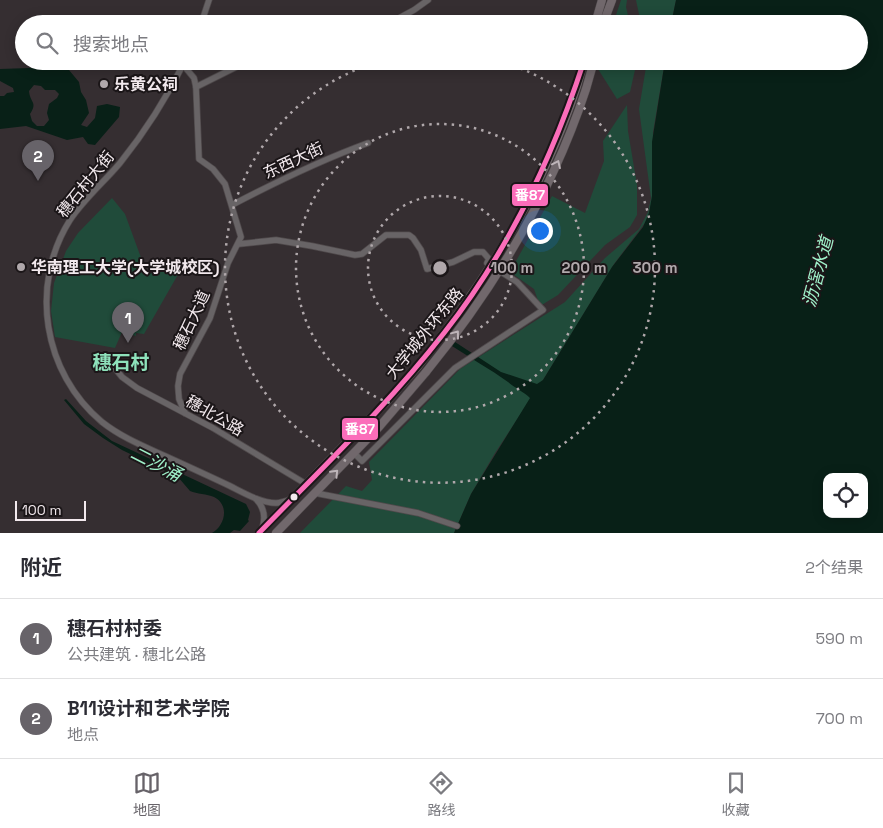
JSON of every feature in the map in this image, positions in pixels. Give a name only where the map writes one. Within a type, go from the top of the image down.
[{"type":"main road","points":[[598,15],[602,0]]},
{"type":"main road","points":[[606,15],[612,0]]},
{"type":"main road","name":"大学城外环东路","points":[[260,532],[386,402],[418,366],[464,306],[512,231],[546,166],[581,70]]},
{"type":"main road","name":"大学城外环东路","points":[[276,533],[389,415],[426,372],[484,295],[525,228],[560,157],[574,126],[591,70]]},
{"type":"street","points":[[204,15],[209,0]]},
{"type":"street","points":[[405,15],[428,0]]},
{"type":"street","name":"穗石村大街","points":[[181,70],[141,135],[118,165],[80,208],[62,236],[52,260],[48,279],[46,304],[48,328],[56,357],[68,383],[84,404],[102,422],[133,441],[254,497],[275,503],[292,498]]},
{"type":"street","points":[[189,70],[194,78],[196,87],[199,159],[211,167],[221,178],[241,235],[239,244],[276,240],[316,246],[349,255],[362,254],[386,235],[409,235],[421,250],[427,269],[480,251],[489,260],[487,263],[520,284],[543,310],[451,371],[362,461],[354,453]]},
{"type":"street","points":[[196,87],[230,70]]},
{"type":"street","name":"东西大街","points":[[232,205],[322,162],[368,143]]},
{"type":"street","name":"穗石大道","points":[[185,413],[179,399],[178,386],[180,374],[210,318],[228,264],[239,244]]},
{"type":"street","name":"穗北公路","points":[[114,367],[137,388],[218,431],[306,484]]},
{"type":"street","points":[[315,493],[418,513],[457,526]]},
{"type":"street","points":[[254,497],[264,512],[264,524],[260,532]]},
{"type":"shaded area","points":[[621,0],[627,0],[628,15],[616,15]]},
{"type":"shaded area","points":[[636,0],[676,0],[673,15],[639,15]]},
{"type":"shaded area","points":[[599,70],[635,70],[630,92],[617,99]]},
{"type":"shaded area","points":[[646,70],[663,70],[653,132],[652,201],[647,220],[614,264],[543,380],[495,453],[471,494],[454,533],[300,533],[346,486],[362,491],[372,480],[369,462],[460,369],[565,302],[605,258],[639,229],[648,212],[651,198],[639,109]]},
{"type":"shaded area","points":[[627,105],[628,131],[637,185],[637,215],[630,227],[605,245],[558,295],[540,306],[534,289],[510,272],[552,196],[585,213],[604,161],[603,141]]},
{"type":"shaded area","points":[[112,198],[125,214],[147,274],[184,264],[144,334],[136,333],[136,336],[122,332],[115,348],[55,337],[51,311],[54,283],[66,251],[78,233]]},
{"type":"water","name":"沥滘水道","points":[[676,0],[883,0],[883,533],[454,533],[471,494],[530,398],[452,346],[455,342],[501,372],[537,384],[543,380],[612,267],[643,227],[649,213],[652,196],[652,142],[664,70],[868,70],[868,15],[673,15]]},
{"type":"water","points":[[0,69],[69,70],[79,82],[89,113],[81,125],[87,127],[95,118],[97,106],[107,104],[120,107],[119,117],[95,145],[88,144],[83,137],[67,140],[26,126],[0,129],[0,96],[14,92],[13,88],[0,81]],"holes":[[[34,85],[41,86],[45,90],[55,90],[59,94],[49,104],[47,113],[49,120],[44,126],[37,126],[32,121],[30,114],[33,105],[29,91]]]},
{"type":"water","name":"二沙涌","points":[[66,399],[86,421],[112,441],[246,504],[250,512],[249,521],[240,531],[212,533],[223,521],[224,510],[219,501],[214,497],[190,491],[178,477],[122,450],[103,438],[84,424],[64,400]]},
{"type":"transit line","name":"番87","points":[[259,533],[354,436],[423,360],[467,302],[508,237],[543,169],[581,70]]},
{"type":"place","name":"乐黄公祠","points":[[104,84]]},
{"type":"place","name":"B11设计和艺术学院","points":[[38,181]]},
{"type":"place","name":"华南理工大学(大学城校区)","points":[[21,267]]},
{"type":"place","name":"穗石村村委","points":[[128,343]]},
{"type":"district","name":"穗石村","points":[[121,362]]}]
